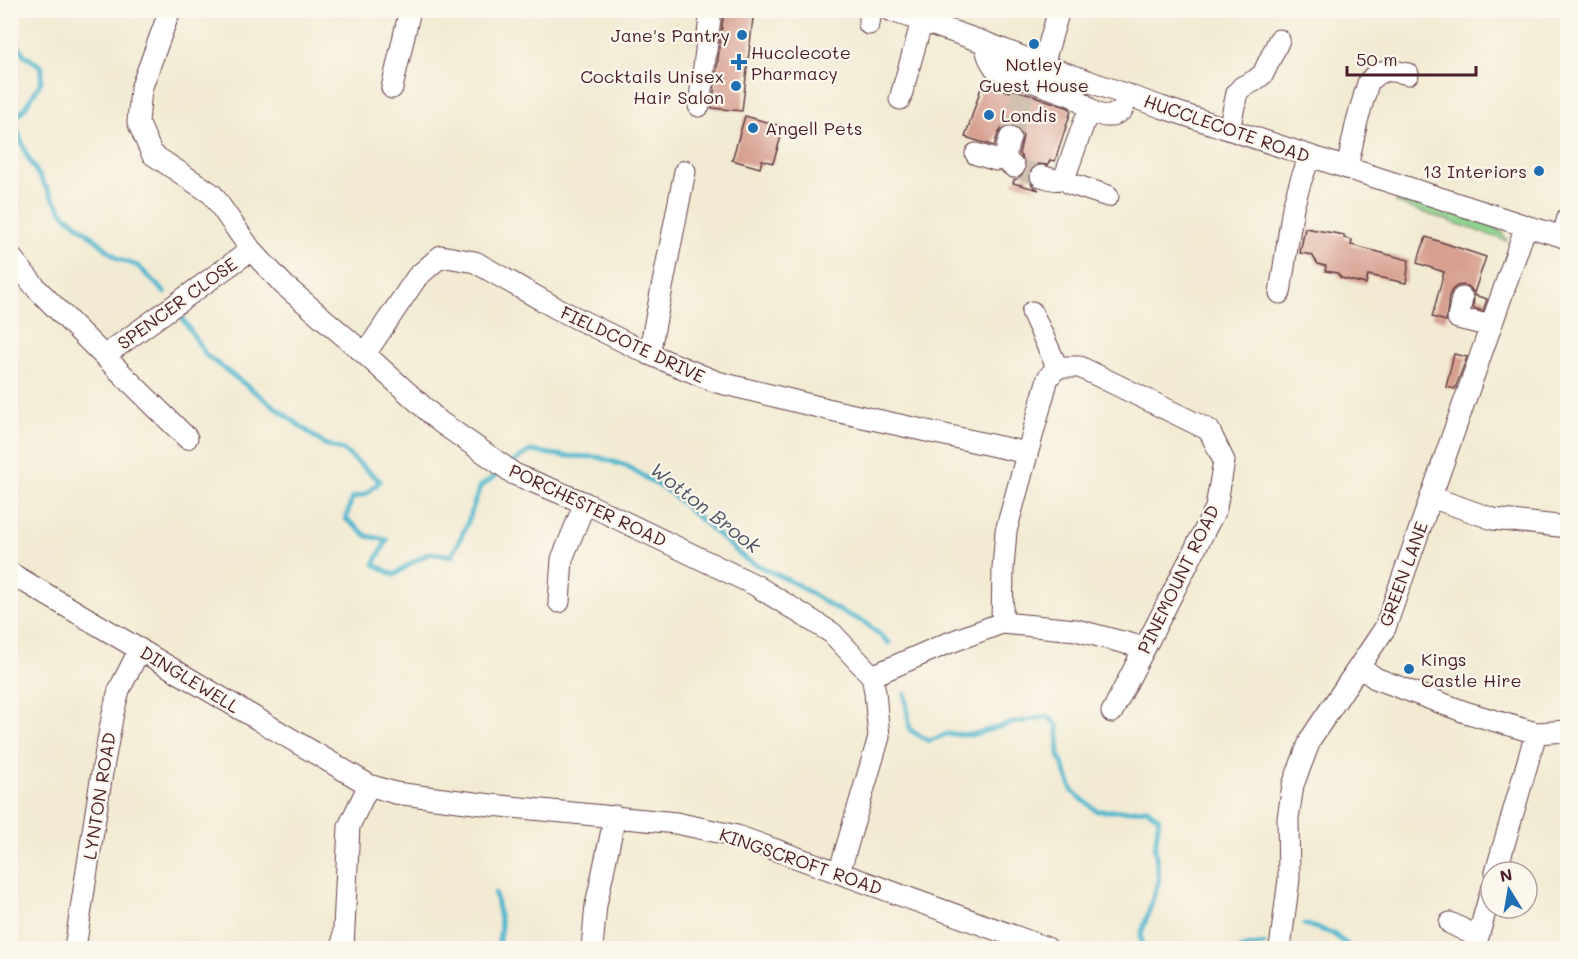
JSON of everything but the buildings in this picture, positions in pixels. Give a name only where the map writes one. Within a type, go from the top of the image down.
[{"type":"street","name":"PORCHESTER ROAD","points":[[170,10],[141,89],[138,122],[152,154],[212,194],[251,250],[284,285],[440,422],[514,474],[585,503],[755,585],[832,633],[872,676]]},
{"type":"street","points":[[392,88],[410,10]]},
{"type":"street","points":[[699,106],[711,10]]},
{"type":"street","points":[[1043,65],[1059,10]]},
{"type":"street","points":[[900,99],[905,14]]},
{"type":"street","name":"HUCCLECOTE ROAD","points":[[905,14],[1043,65],[1310,156],[1526,226],[1566,231]]},
{"type":"street","points":[[1229,129],[1237,93],[1242,87],[1263,74],[1279,40]]},
{"type":"street","points":[[986,43],[989,60],[995,68],[1021,85],[1076,98],[1094,113],[1105,116],[1117,114],[1125,106],[1129,95]]},
{"type":"street","points":[[1347,168],[1368,83],[1383,71],[1390,70],[1408,74]]},
{"type":"street","points":[[1041,176],[1056,180],[1063,178],[1068,172],[1085,120],[1088,115],[1094,113]]},
{"type":"street","points":[[976,154],[996,160],[1010,154]]},
{"type":"street","points":[[1280,293],[1293,207],[1310,156]]},
{"type":"street","points":[[649,354],[685,171]]},
{"type":"street","points":[[1063,178],[1071,184],[1108,196]]},
{"type":"street","name":"GREEN LANE","points":[[1281,948],[1289,879],[1288,818],[1293,785],[1311,738],[1385,628],[1526,226]]},
{"type":"street","name":"SPENCER CLOSE","points":[[104,356],[251,250]]},
{"type":"street","name":"SPENCER CLOSE","points":[[10,256],[38,289],[187,438]]},
{"type":"street","name":"FIELDCOTE DRIVE","points":[[365,354],[417,277],[441,256],[475,262],[556,308],[649,354],[717,382],[831,410],[1027,453]]},
{"type":"street","points":[[1462,297],[1458,318],[1491,326]]},
{"type":"street","points":[[1002,623],[1006,531],[1048,378],[1058,367],[1032,312]]},
{"type":"street","name":"PINEMOUNT ROAD","points":[[1058,367],[1080,367],[1209,430],[1224,461],[1216,508],[1112,712]]},
{"type":"street","points":[[1431,497],[1493,519],[1568,527]]},
{"type":"street","points":[[559,602],[562,559],[585,503]]},
{"type":"street","name":"DINGLEWELL","points":[[10,573],[369,785]]},
{"type":"street","points":[[839,873],[879,737],[872,676],[1002,623],[1076,630],[1145,648]]},
{"type":"street","name":"LYNTON ROAD","points":[[75,948],[113,713],[119,690],[140,649]]},
{"type":"street","points":[[1360,666],[1375,678],[1465,712],[1536,733],[1568,731]]},
{"type":"street","points":[[1499,860],[1536,733]]},
{"type":"street","points":[[343,948],[349,826],[369,785]]},
{"type":"street","name":"KINGSCROFT ROAD","points":[[369,785],[395,793],[417,796],[676,823],[737,836],[1047,948]]},
{"type":"street","points":[[592,948],[596,905],[615,816]]},
{"type":"street","points":[[1450,923],[1484,943],[1487,920]]},
{"type":"green space","points":[[1398,195],[1494,227],[1502,232],[1507,241],[1396,203]]},
{"type":"waterway","name":"Wotton Brook","points":[[10,31],[24,55],[42,67],[41,82],[14,121],[27,156],[65,215],[118,259],[138,266],[165,293]]},
{"type":"waterway","name":"Wotton Brook","points":[[179,313],[206,355],[324,444],[343,450],[380,481],[366,494],[352,498],[346,519],[367,536],[387,540],[374,564],[394,575],[430,553],[452,556],[467,524],[480,487],[502,471]]},
{"type":"waterway","name":"Wotton Brook","points":[[509,465],[530,451],[565,456],[598,457],[626,466],[668,491],[747,560],[866,623],[889,643]]},
{"type":"waterway","name":"Wotton Brook","points":[[905,694],[910,730],[929,741],[947,734],[971,735],[1048,716],[1058,726],[1059,755],[1073,792],[1097,811],[1147,809],[1159,818],[1155,848],[1159,880],[1141,935],[1142,948]]},
{"type":"waterway","points":[[495,893],[501,925],[498,948]]},
{"type":"waterway","name":"Wotton Brook","points":[[1304,924],[1332,933],[1352,948]]},
{"type":"waterway","name":"Wotton Brook","points":[[1241,948],[1264,944]]},
{"type":"tunnel","points":[[1010,138],[1023,93]]},
{"type":"tunnel","points":[[1014,167],[1041,176]]},
{"type":"place","name":"Jane's Pantry","points":[[742,35]]},
{"type":"place","name":"Notley Guest House","points":[[1034,44]]},
{"type":"place","name":"Hucclecote Pharmacy","points":[[739,62]]},
{"type":"place","name":"Cocktails Unisex Hair Salon","points":[[736,86]]},
{"type":"place","name":"Londis","points":[[989,115]]},
{"type":"place","name":"Angell Pets","points":[[753,128]]},
{"type":"place","name":"13 Interiors","points":[[1539,171]]},
{"type":"place","name":"Kings Castle Hire","points":[[1409,669]]}]
